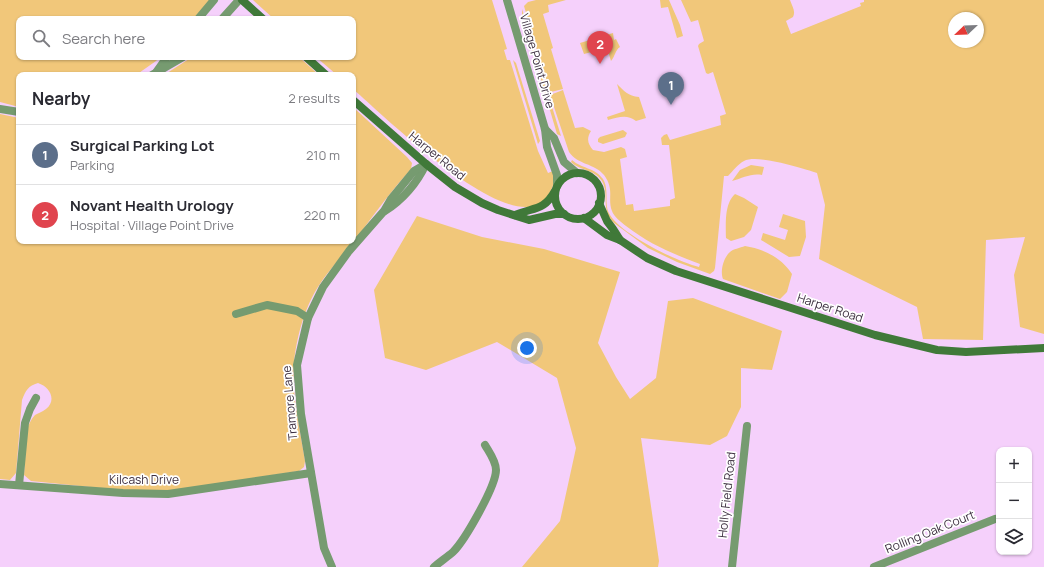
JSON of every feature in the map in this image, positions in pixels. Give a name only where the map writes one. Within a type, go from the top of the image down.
[{"type":"main road","points":[[240,0],[259,16]]},
{"type":"main road","points":[[309,60],[323,72]]},
{"type":"main road","name":"Harper Road","points":[[356,103],[426,164],[468,195],[498,210],[529,220],[555,214],[564,214]]},
{"type":"main road","points":[[515,215],[543,206],[550,199],[556,188],[560,181],[565,177],[577,173],[591,177],[596,182],[600,188],[600,203],[591,215],[577,219],[570,217],[564,214],[557,206],[555,195],[556,188]]},
{"type":"main road","name":"Harper Road","points":[[600,203],[607,221],[620,240]]},
{"type":"main road","name":"Harper Road","points":[[584,218],[607,235],[620,240],[647,258],[676,271],[875,335],[937,350],[966,352],[1044,348]]},
{"type":"street","points":[[201,16],[214,0]]},
{"type":"street","points":[[225,16],[240,0]]},
{"type":"street","name":"Village Point Drive","points":[[507,0],[545,128],[547,147],[557,176],[556,188]]},
{"type":"street","points":[[155,72],[165,60]]},
{"type":"street","points":[[158,72],[178,60]]},
{"type":"street","points":[[0,109],[16,112]]},
{"type":"street","name":"Village Point Drive","points":[[545,128],[554,138],[564,162],[577,173]]},
{"type":"street","name":"Tramore Lane","points":[[332,567],[324,548],[301,414],[297,366],[308,318],[322,287],[350,251],[384,212],[390,199],[414,171],[426,164]]},
{"type":"street","points":[[236,314],[267,305],[297,311],[308,318]]},
{"type":"street","points":[[19,485],[25,423],[36,398]]},
{"type":"street","name":"Holly Field Road","points":[[732,567],[747,426]]},
{"type":"street","points":[[434,567],[454,551],[475,522],[490,490],[496,471],[492,458],[485,445]]},
{"type":"street","name":"Kilcash Drive","points":[[0,484],[123,493],[168,494],[311,473]]},
{"type":"street","name":"Rolling Oak Court","points":[[874,567],[995,519]]},
{"type":"shaded area","points":[[0,0],[210,0],[197,16],[16,16],[16,60],[157,60],[140,72],[16,72],[16,106],[0,102]]},
{"type":"shaded area","points":[[253,0],[492,0],[507,49],[504,50],[507,60],[510,60],[538,151],[548,173],[553,171],[554,183],[550,193],[545,199],[528,207],[504,202],[476,189],[417,145],[356,92],[356,72],[334,72],[320,60],[356,60],[356,16],[271,16]]},
{"type":"shaded area","points":[[536,0],[566,0],[548,5],[549,12],[543,14],[553,48],[551,49],[563,89],[551,92],[549,91],[524,6],[528,2]]},
{"type":"shaded area","points":[[660,0],[669,0],[683,36],[677,38],[668,7],[661,8]]},
{"type":"shaded area","points":[[681,0],[790,0],[794,15],[786,21],[791,34],[861,6],[860,3],[864,2],[864,0],[1044,0],[1044,334],[1020,327],[1014,275],[1025,237],[986,240],[983,340],[923,339],[917,307],[819,259],[825,205],[817,173],[791,165],[769,160],[750,159],[742,162],[728,176],[724,176],[715,268],[710,274],[677,262],[648,248],[614,223],[607,213],[605,192],[602,181],[595,174],[575,165],[571,162],[572,160],[596,172],[603,179],[606,188],[608,211],[617,223],[651,247],[699,267],[700,264],[670,252],[644,238],[616,217],[613,213],[610,202],[609,185],[604,175],[596,168],[577,159],[569,152],[550,95],[563,90],[575,128],[583,127],[591,131],[588,136],[588,141],[593,150],[604,152],[621,147],[625,149],[627,157],[620,159],[626,205],[633,204],[634,211],[670,206],[670,200],[675,198],[669,145],[662,145],[661,138],[667,134],[670,140],[721,125],[720,116],[726,114],[713,72],[708,74],[706,73],[698,46],[704,41],[698,20],[691,22]]},
{"type":"shaded area","points":[[522,9],[561,136],[557,134],[522,16]]},
{"type":"shaded area","points":[[613,33],[614,40],[616,39],[620,47],[611,61],[607,48],[584,54],[580,43]]},
{"type":"shaded area","points":[[187,60],[302,60],[316,72],[169,72]]},
{"type":"shaded area","points":[[513,60],[516,63],[540,141],[538,144]]},
{"type":"shaded area","points":[[617,84],[629,94],[639,97],[646,118],[636,121],[629,117],[608,120],[607,117],[625,111]]},
{"type":"shaded area","points":[[356,110],[412,163],[411,169],[390,193],[356,238]]},
{"type":"shaded area","points":[[0,114],[16,117],[16,244],[351,244],[331,269],[314,294],[304,315],[298,338],[293,373],[296,411],[305,461],[304,467],[299,471],[172,491],[130,491],[31,481],[24,475],[27,429],[35,415],[45,410],[51,402],[51,394],[49,391],[46,387],[38,383],[28,389],[22,400],[16,473],[10,480],[0,479]]},
{"type":"shaded area","points":[[623,130],[627,133],[625,137],[603,144],[598,142],[600,137]]},
{"type":"shaded area","points":[[751,165],[764,167],[762,175],[751,175],[732,181],[740,170]]},
{"type":"shaded area","points":[[735,194],[758,207],[751,230],[744,237],[731,241],[726,238],[726,214],[731,198]]},
{"type":"shaded area","points":[[783,214],[805,221],[806,237],[800,256],[789,257],[761,240],[763,233],[785,240],[788,230],[779,227]]},
{"type":"shaded area","points":[[417,216],[482,237],[544,249],[620,272],[598,343],[616,377],[630,399],[656,378],[668,301],[693,298],[782,331],[772,370],[741,368],[741,407],[727,436],[710,445],[641,438],[659,561],[658,567],[522,567],[560,521],[576,448],[557,378],[497,342],[426,370],[385,358],[374,290]]},
{"type":"shaded area","points":[[745,246],[758,249],[777,258],[792,274],[787,292],[780,299],[723,279],[723,265],[730,252]]},
{"type":"place","name":"Novant Health Urology","points":[[600,64]]},
{"type":"place","name":"Surgical Parking Lot","points":[[671,105]]}]
